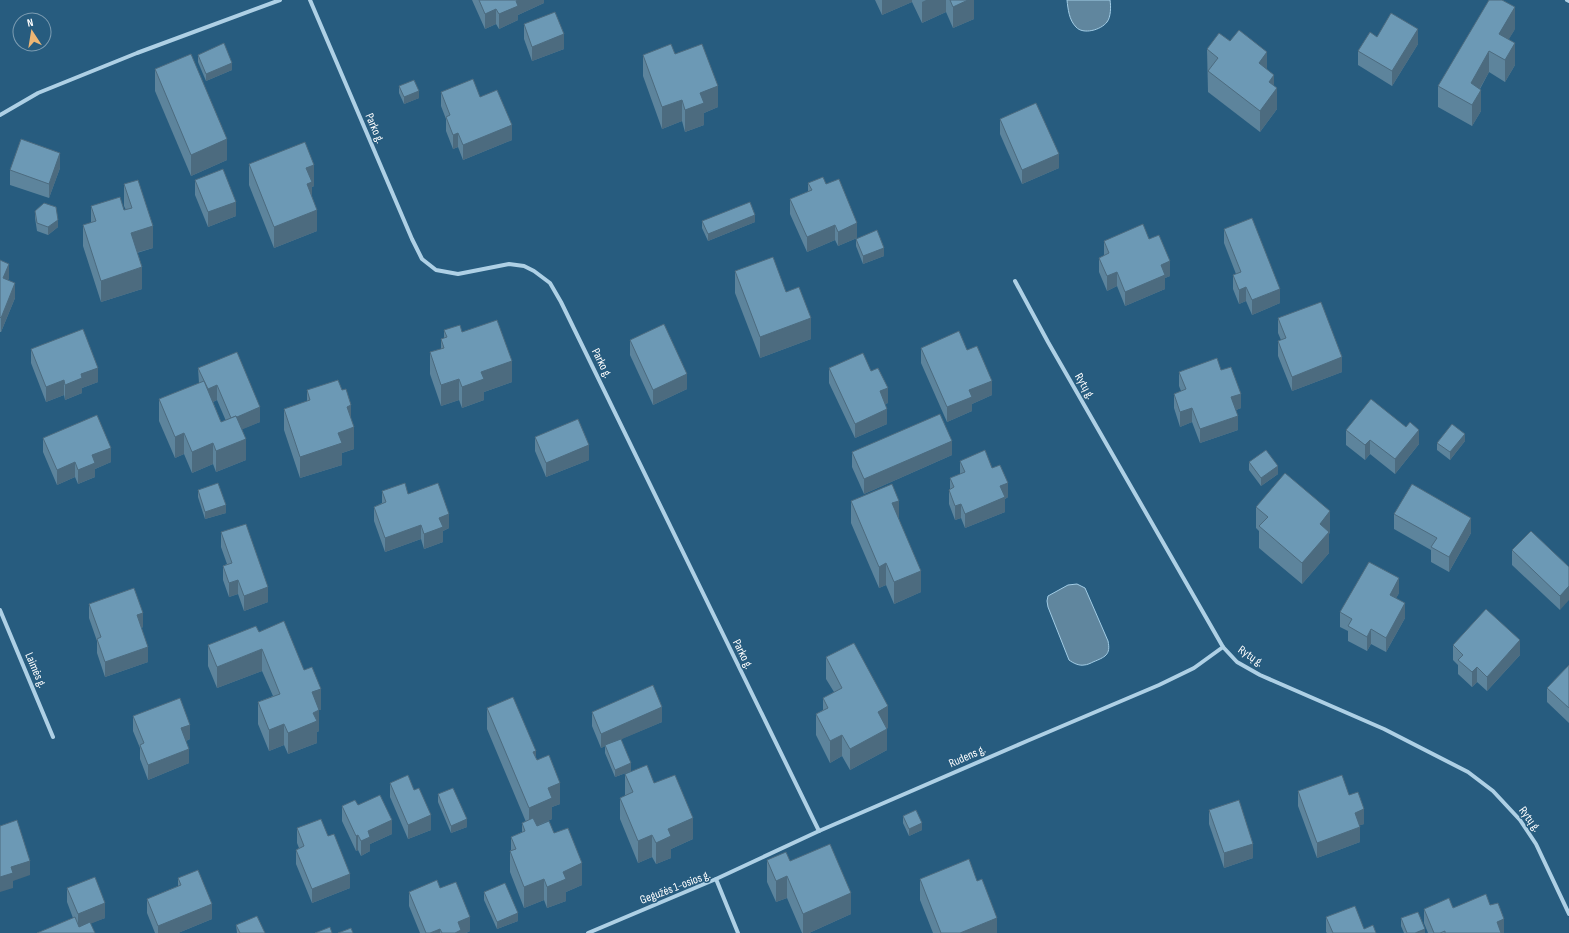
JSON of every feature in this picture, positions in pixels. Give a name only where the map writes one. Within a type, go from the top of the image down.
[{"type":"street","points":[[0,115],[38,93],[130,56],[280,0]]},
{"type":"street","name":"Parko g.","points":[[310,0],[412,239],[422,259],[436,270],[458,274],[509,264],[524,266],[534,271],[550,283],[565,309],[819,831]]},
{"type":"street","name":"Rytų g.","points":[[1015,281],[1048,342],[1223,647],[1237,662],[1260,675],[1391,733],[1468,772],[1494,791],[1520,820],[1536,844],[1569,914]]},
{"type":"street","name":"Laimės g.","points":[[0,610],[53,737]]},
{"type":"street","name":"Rudens g.","points":[[716,879],[819,831],[1159,685],[1194,668],[1223,647]]},
{"type":"street","name":"Gegužės 1-osios g.","points":[[588,933],[716,879],[738,933]]},
{"type":"water","points":[[1067,0],[1110,0],[1111,5],[1107,22],[1101,27],[1092,30],[1083,31],[1079,29],[1070,18]]},
{"type":"water","points":[[1077,584],[1085,588],[1109,646],[1108,652],[1104,657],[1085,665],[1076,664],[1069,660],[1047,601],[1048,596],[1068,585]]},
{"type":"building","points":[[479,0],[518,0],[516,1],[518,6],[499,14],[496,9],[485,14]]},
{"type":"building","points":[[950,0],[968,0],[953,7]]},
{"type":"building","points":[[1489,0],[1502,0],[1515,7],[1499,34],[1515,43],[1505,60],[1489,51],[1471,83],[1481,90],[1472,105],[1438,86]]},
{"type":"building","points":[[555,12],[564,34],[532,47],[524,24]]},
{"type":"building","points":[[1391,13],[1418,29],[1392,71],[1358,51],[1370,32],[1377,37]]},
{"type":"building","points":[[1239,30],[1267,52],[1259,63],[1274,75],[1269,82],[1277,88],[1260,111],[1208,71],[1218,58],[1207,49],[1219,33],[1230,41]]},
{"type":"building","points":[[224,43],[232,63],[206,74],[198,55]]},
{"type":"building","points":[[671,44],[675,54],[702,44],[718,86],[700,93],[704,103],[685,110],[682,100],[662,107],[643,55]]},
{"type":"building","points":[[191,54],[227,139],[191,155],[155,69]]},
{"type":"building","points":[[473,79],[480,97],[497,90],[512,125],[463,145],[458,133],[453,135],[446,117],[450,115],[441,92]]},
{"type":"building","points":[[414,80],[419,91],[404,97],[399,86]]},
{"type":"building","points":[[1036,103],[1059,154],[1022,170],[1000,119]]},
{"type":"building","points":[[21,139],[60,153],[49,184],[10,170]]},
{"type":"building","points":[[305,142],[314,165],[306,168],[312,182],[307,184],[317,210],[274,227],[249,164]]},
{"type":"building","points":[[223,169],[236,202],[208,212],[195,180]]},
{"type":"building","points":[[823,177],[826,184],[839,179],[857,223],[838,232],[835,225],[807,237],[790,199],[812,190],[808,183]]},
{"type":"building","points":[[138,180],[153,226],[131,233],[142,267],[101,281],[83,225],[96,221],[91,206],[120,197],[124,210],[132,208],[124,184]]},
{"type":"building","points":[[750,202],[755,215],[708,234],[702,221]]},
{"type":"building","points":[[44,203],[56,207],[58,220],[48,227],[37,223],[35,211]]},
{"type":"building","points":[[1252,218],[1280,289],[1252,300],[1246,287],[1239,290],[1233,275],[1241,272],[1224,229]]},
{"type":"building","points":[[1143,224],[1149,239],[1159,235],[1170,261],[1161,265],[1165,275],[1125,292],[1117,272],[1107,276],[1099,258],[1109,253],[1104,241]]},
{"type":"building","points":[[877,230],[884,248],[863,256],[856,239]]},
{"type":"building","points":[[773,257],[786,292],[799,287],[811,318],[760,337],[735,271]]},
{"type":"building","points":[[0,260],[9,264],[3,278],[15,283],[1,318],[0,317]]},
{"type":"building","points":[[1321,302],[1342,357],[1292,377],[1278,341],[1286,338],[1278,318]]},
{"type":"building","points":[[497,320],[512,361],[481,372],[484,379],[462,387],[459,379],[441,385],[430,352],[444,348],[441,339],[447,337],[444,330],[460,325],[462,332]]},
{"type":"building","points":[[664,324],[687,374],[653,390],[630,340]]},
{"type":"building","points":[[83,329],[98,368],[81,374],[82,378],[65,385],[64,380],[46,387],[31,349]]},
{"type":"building","points":[[959,331],[967,350],[977,346],[992,381],[969,390],[972,397],[947,407],[921,348]]},
{"type":"building","points":[[237,352],[260,407],[231,418],[217,385],[208,389],[198,368]]},
{"type":"building","points":[[863,353],[871,371],[878,368],[888,388],[880,391],[887,409],[855,424],[829,368]]},
{"type":"building","points":[[1217,358],[1221,370],[1231,367],[1241,394],[1231,397],[1238,416],[1200,429],[1192,408],[1180,412],[1174,394],[1186,389],[1179,372]]},
{"type":"building","points":[[338,380],[342,390],[346,389],[351,405],[347,407],[354,427],[338,433],[342,443],[300,457],[284,409],[310,400],[307,390]]},
{"type":"building","points":[[204,381],[221,422],[236,416],[246,439],[216,451],[213,443],[192,452],[184,433],[175,437],[159,399]]},
{"type":"building","points":[[1371,399],[1406,427],[1410,422],[1419,430],[1395,459],[1370,440],[1365,445],[1346,430]]},
{"type":"building","points":[[940,414],[952,441],[864,479],[852,452]]},
{"type":"building","points":[[97,415],[111,448],[92,455],[95,463],[78,470],[75,462],[57,470],[43,438]]},
{"type":"building","points":[[578,419],[589,445],[546,463],[535,437]]},
{"type":"building","points":[[1452,424],[1465,434],[1450,452],[1437,443]]},
{"type":"building","points":[[985,450],[992,468],[1000,465],[1008,483],[1000,486],[1005,497],[965,514],[961,504],[955,506],[949,490],[954,487],[950,478],[965,472],[960,461]]},
{"type":"building","points":[[1266,450],[1278,466],[1261,478],[1249,462]]},
{"type":"building","points":[[1285,473],[1330,511],[1320,524],[1329,532],[1302,563],[1259,526],[1268,517],[1256,507]]},
{"type":"building","points":[[218,483],[226,505],[205,512],[198,490]]},
{"type":"building","points":[[405,483],[408,494],[438,483],[449,514],[439,518],[443,527],[424,534],[421,525],[385,538],[374,507],[386,502],[382,491]]},
{"type":"building","points":[[892,484],[899,501],[892,503],[921,571],[894,582],[886,563],[879,567],[851,501]]},
{"type":"building","points":[[1412,484],[1471,518],[1449,557],[1431,547],[1437,538],[1394,514]]},
{"type":"building","points":[[246,524],[268,587],[244,596],[238,580],[229,583],[223,566],[232,563],[221,532]]},
{"type":"building","points":[[1531,531],[1569,567],[1569,586],[1560,596],[1512,550]]},
{"type":"building","points":[[1369,562],[1399,578],[1390,595],[1405,603],[1386,638],[1371,629],[1367,637],[1348,626],[1352,619],[1340,612]]},
{"type":"building","points":[[134,588],[143,613],[137,615],[148,647],[105,662],[97,639],[101,637],[89,604]]},
{"type":"building","points":[[1486,609],[1520,640],[1487,677],[1477,667],[1472,672],[1458,660],[1463,655],[1453,645]]},
{"type":"building","points":[[284,621],[304,670],[312,667],[321,689],[312,692],[319,710],[313,713],[317,721],[288,733],[284,724],[269,730],[258,702],[280,694],[262,649],[217,667],[208,645],[256,626],[259,632]]},
{"type":"building","points":[[854,643],[888,706],[878,712],[887,729],[850,749],[842,735],[830,741],[816,714],[828,708],[823,698],[842,688],[826,657]]},
{"type":"building","points":[[1569,665],[1569,708],[1547,688]]},
{"type":"building","points":[[653,685],[662,707],[601,734],[592,712]]},
{"type":"building","points":[[513,697],[536,751],[533,752],[537,760],[549,755],[560,783],[548,788],[552,798],[529,808],[487,708]]},
{"type":"building","points":[[180,698],[190,725],[181,728],[189,749],[148,765],[140,745],[144,743],[133,716]]},
{"type":"building","points":[[621,739],[631,763],[615,770],[605,745]]},
{"type":"building","points":[[647,765],[654,783],[675,775],[693,818],[668,829],[671,836],[656,843],[652,835],[638,841],[620,798],[633,792],[625,774]]},
{"type":"building","points":[[408,775],[414,790],[419,788],[431,815],[408,825],[390,783]]},
{"type":"building","points":[[1342,775],[1349,795],[1358,792],[1364,809],[1355,813],[1360,827],[1317,843],[1298,791]]},
{"type":"building","points":[[453,788],[467,819],[451,826],[438,794]]},
{"type":"building","points":[[380,795],[392,820],[368,831],[370,837],[361,841],[358,835],[356,836],[342,806],[355,800],[358,805]]},
{"type":"building","points":[[1239,800],[1253,844],[1224,853],[1209,810]]},
{"type":"building","points":[[916,810],[922,823],[909,829],[903,816]]},
{"type":"building","points":[[533,818],[537,826],[549,821],[554,833],[568,828],[582,863],[563,872],[566,879],[547,887],[544,879],[524,887],[510,851],[516,849],[511,837],[525,831],[522,823]]},
{"type":"building","points":[[321,819],[328,836],[334,834],[350,874],[312,889],[296,850],[304,846],[297,828]]},
{"type":"building","points":[[17,820],[30,861],[11,867],[13,873],[0,877],[0,826]]},
{"type":"building","points":[[830,844],[851,893],[803,914],[787,876],[776,881],[767,860],[786,852],[790,861]]},
{"type":"building","points":[[969,859],[977,881],[982,879],[997,918],[960,933],[941,933],[920,879]]},
{"type":"building","points":[[198,870],[212,904],[158,926],[147,899],[181,885],[178,878]]},
{"type":"building","points":[[95,877],[105,903],[78,914],[67,888]]},
{"type":"building","points":[[437,880],[440,888],[456,882],[470,917],[458,922],[461,930],[455,933],[442,933],[440,929],[426,933],[409,892]]},
{"type":"building","points":[[505,883],[518,913],[497,922],[484,892]]},
{"type":"building","points":[[1486,894],[1490,905],[1498,903],[1504,919],[1497,922],[1501,933],[1445,933],[1445,931],[1434,933],[1424,909],[1449,898],[1453,908]]},
{"type":"building","points":[[1355,906],[1364,929],[1373,925],[1376,933],[1333,933],[1326,917]]},
{"type":"building","points":[[1418,912],[1425,929],[1415,933],[1407,933],[1401,918]]},
{"type":"building","points":[[257,916],[265,933],[240,933],[236,925]]},
{"type":"building","points":[[75,917],[79,927],[90,922],[95,933],[37,933]]},
{"type":"building","points":[[330,927],[332,933],[315,933]]},
{"type":"building","points":[[351,928],[353,933],[338,933]]}]
